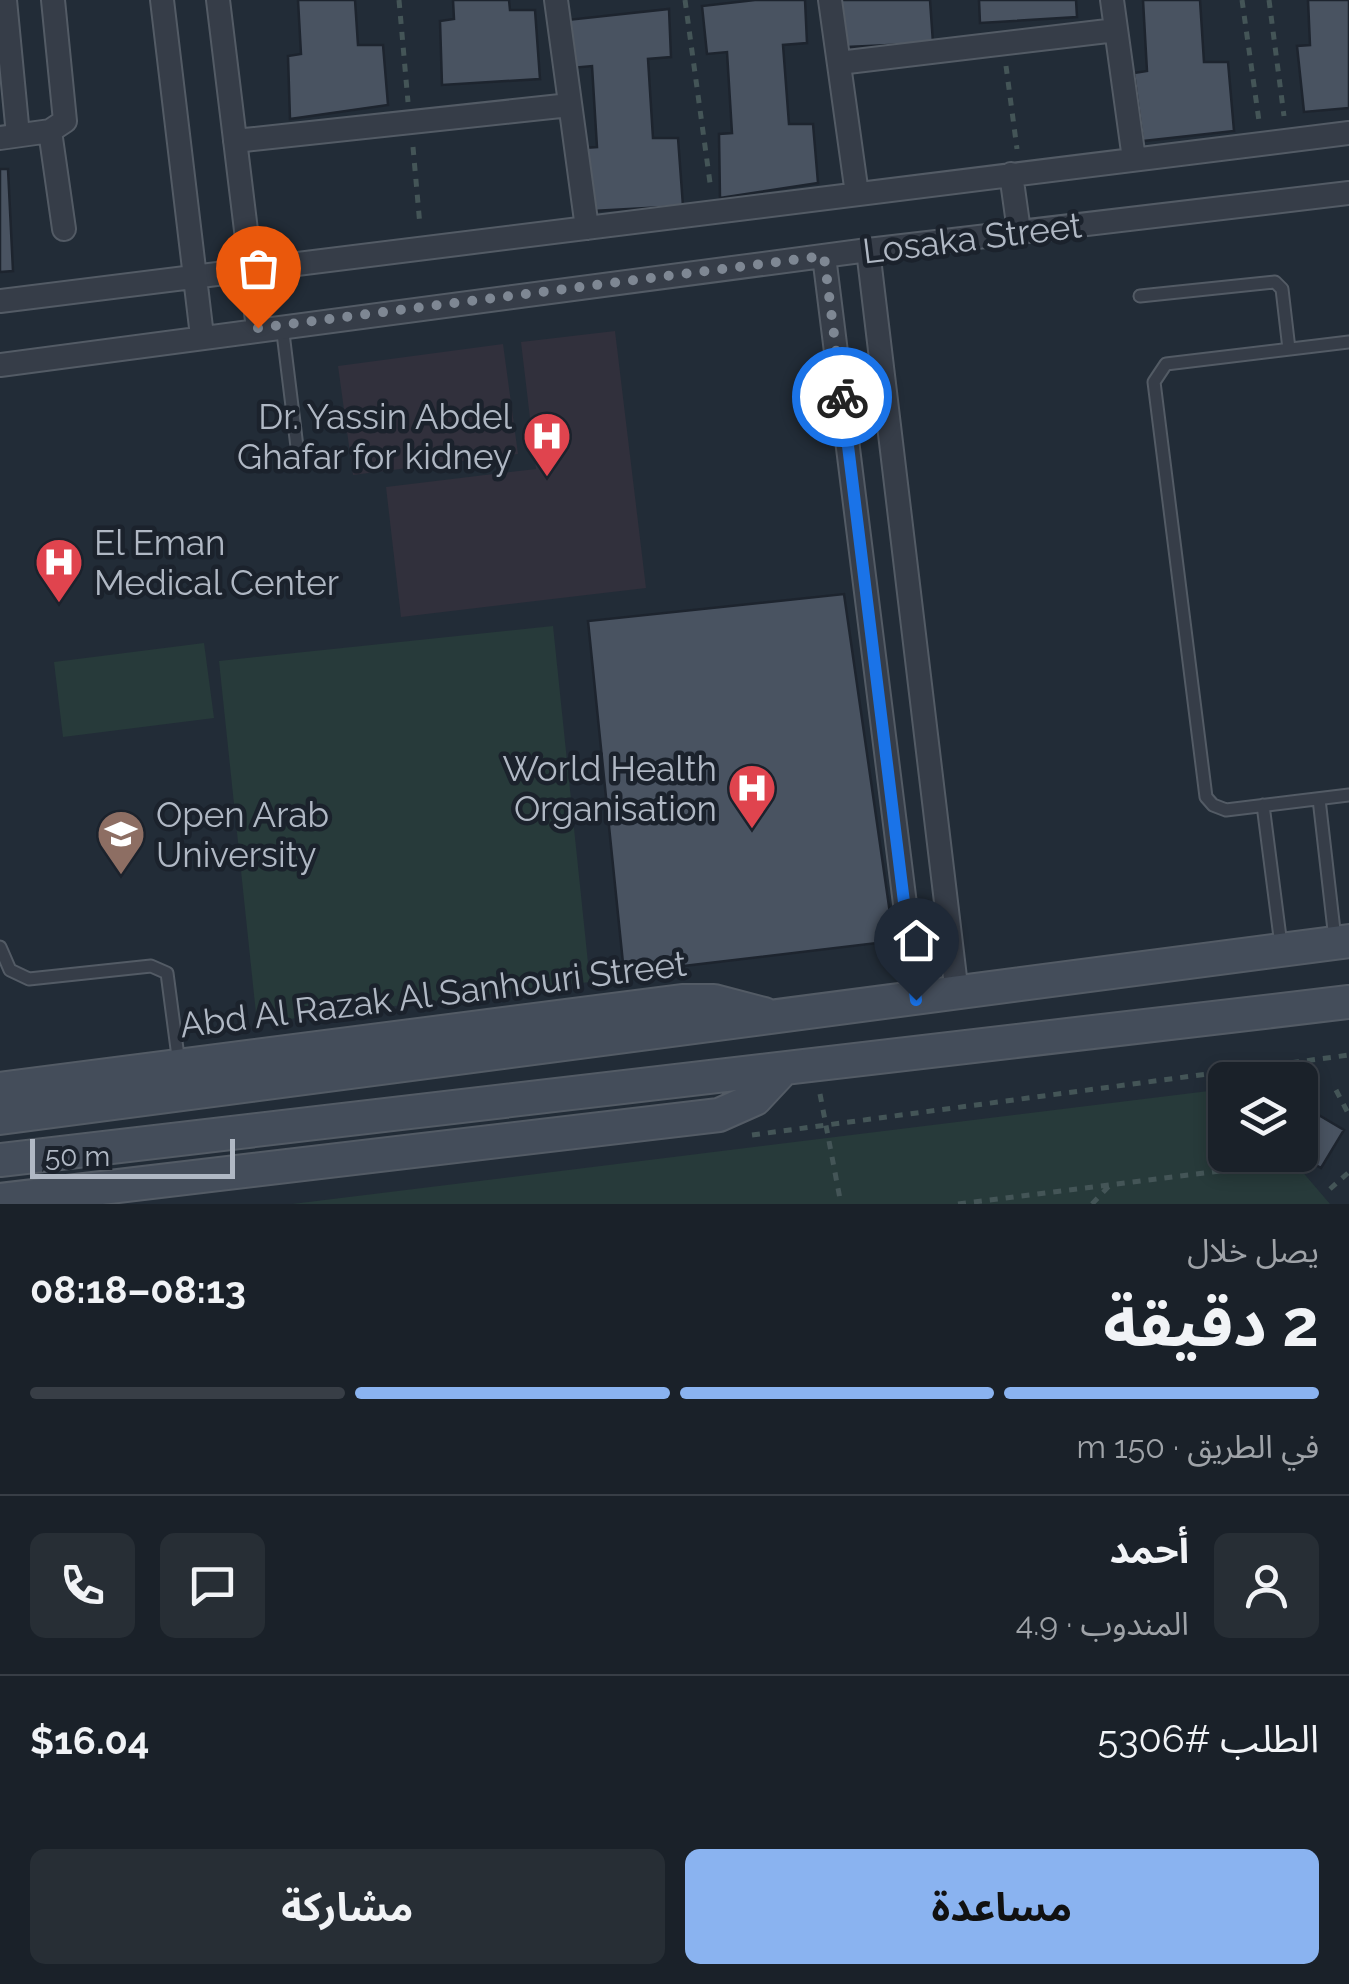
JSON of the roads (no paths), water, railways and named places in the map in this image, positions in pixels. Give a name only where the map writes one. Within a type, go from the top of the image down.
[{"type":"street","points":[[5,0],[9,136],[50,131],[65,121],[54,0]]},
{"type":"street","points":[[162,0],[202,336]]},
{"type":"street","points":[[218,0],[251,270],[270,327]]},
{"type":"street","points":[[556,0],[586,228]]},
{"type":"street","points":[[830,0],[857,194]]},
{"type":"street","points":[[1112,0],[1134,159]]},
{"type":"street","points":[[838,63],[1116,30]]},
{"type":"street","points":[[235,141],[570,105]]},
{"type":"street","points":[[50,131],[64,230]]},
{"type":"street","name":"Losaka Street","points":[[0,300],[1349,134]]},
{"type":"street","points":[[1015,174],[1019,231]]},
{"type":"street","name":"Losaka Street","points":[[0,364],[868,250],[1349,192]]},
{"type":"street","points":[[868,250],[958,994]]},
{"type":"street","points":[[824,256],[916,1000]]},
{"type":"street","name":"Abd Al Razak Al Sanhouri Street","points":[[1,1098],[178,1064],[682,1001],[730,1004],[777,1019],[1342,942]]},
{"type":"street","points":[[0,1160],[1349,1002]]},
{"type":"street","points":[[1,1098],[777,1019]]},
{"type":"street","points":[[0,1176],[14,1198],[719,1114],[756,1099],[799,1068]]},
{"type":"lane","points":[[1140,296],[1275,282],[1282,289],[1289,349]]},
{"type":"lane","points":[[270,327],[298,456]]},
{"type":"lane","points":[[1349,342],[1166,364],[1154,382],[1206,797],[1226,810],[1349,795]]},
{"type":"lane","points":[[1320,798],[1342,942]]},
{"type":"lane","points":[[1264,805],[1281,950]]},
{"type":"lane","points":[[0,946],[10,970],[29,979],[150,966],[163,968],[169,980],[178,1064]]},
{"type":"place","name":"Dr. Yassin Abdel Ghafar for kidney","points":[[547,478]]},
{"type":"place","name":"El Eman Medical Center","points":[[59,604]]},
{"type":"place","name":"World Health Organisation","points":[[752,830]]},
{"type":"place","name":"Open Arab University","points":[[121,876]]}]
